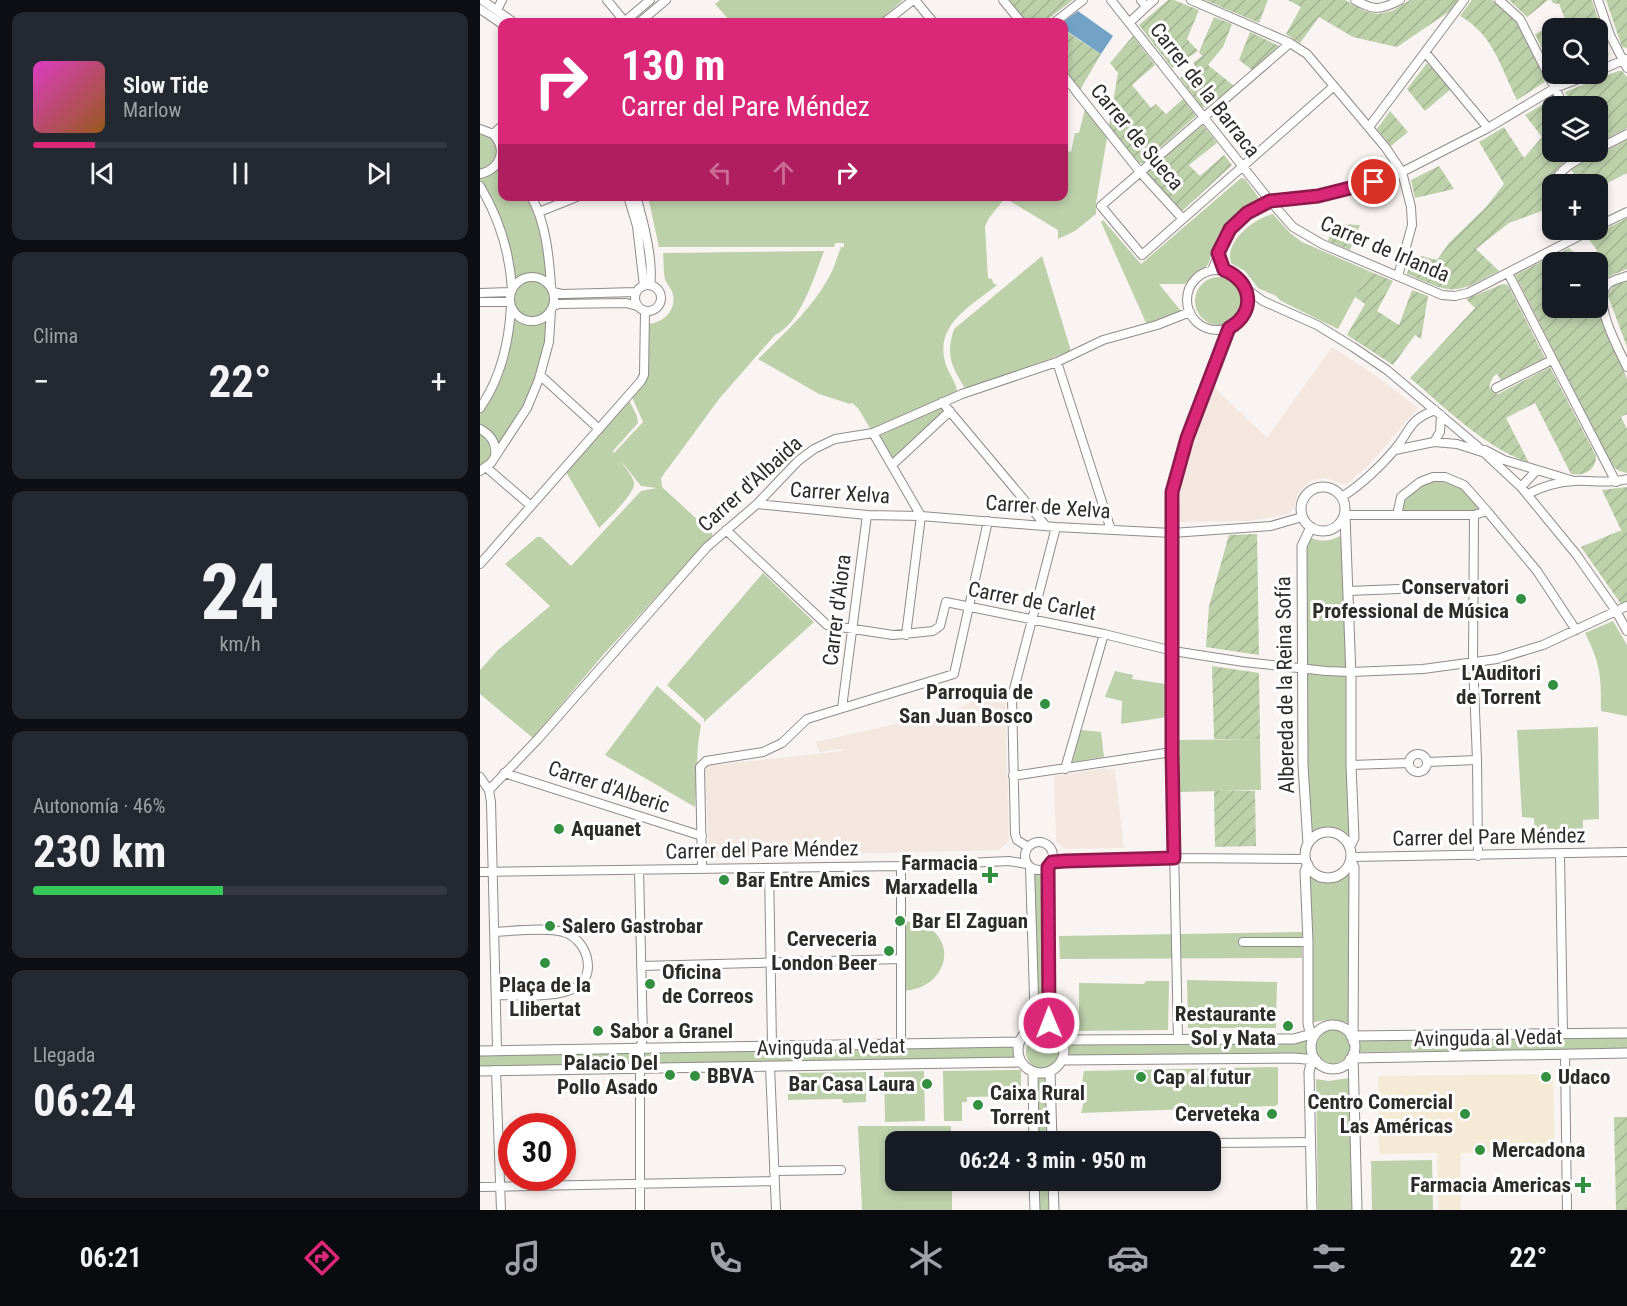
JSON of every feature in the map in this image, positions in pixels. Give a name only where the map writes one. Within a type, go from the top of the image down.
[{"type":"street","points":[[482,0],[508,18]]},
{"type":"street","points":[[497,10],[502,0]]},
{"type":"street","points":[[607,0],[622,18]]},
{"type":"street","points":[[630,18],[650,0]]},
{"type":"street","points":[[644,18],[666,0]]},
{"type":"street","points":[[890,18],[914,0],[930,18]]},
{"type":"street","points":[[1003,0],[1018,18]]},
{"type":"street","points":[[1060,18],[1083,0]]},
{"type":"street","name":"Carrer de la Barraca","points":[[1112,0],[1270,201]]},
{"type":"street","points":[[1129,22],[1144,3],[1154,0]]},
{"type":"street","points":[[1191,0],[1290,43],[1307,54],[1369,127],[1402,172],[1411,207],[1412,225],[1398,276]]},
{"type":"street","points":[[1354,0],[1368,8],[1384,8],[1400,0]]},
{"type":"street","points":[[1369,127],[1464,0]]},
{"type":"street","points":[[1499,0],[1520,19],[1559,96]]},
{"type":"street","points":[[1598,0],[1610,35],[1625,60],[1627,69]]},
{"type":"street","points":[[480,9],[498,21]]},
{"type":"street","points":[[1290,43],[1101,206],[1142,255],[1333,87]]},
{"type":"street","points":[[1425,52],[1488,128]]},
{"type":"street","points":[[1608,67],[1625,60]]},
{"type":"street","name":"Carrer de Sueca","points":[[1068,81],[1140,172],[1183,219]]},
{"type":"street","points":[[1212,270],[1230,229],[1247,213],[1270,201],[1318,196],[1374,182],[1402,172],[1488,128],[1565,84]]},
{"type":"street","points":[[481,128],[494,134],[498,140]]},
{"type":"street","points":[[494,134],[498,130]]},
{"type":"street","points":[[1608,144],[1627,134]]},
{"type":"street","points":[[1558,174],[1574,162]]},
{"type":"street","points":[[480,174],[489,172],[498,163]]},
{"type":"street","points":[[480,186],[506,243],[511,271],[509,335],[496,381],[480,408]]},
{"type":"street","points":[[531,506],[482,471],[494,458],[527,408],[540,375],[549,342],[552,290],[549,259],[539,212],[534,201]]},
{"type":"street","points":[[539,212],[566,201]]},
{"type":"street","points":[[630,201],[637,226],[647,285]]},
{"type":"street","points":[[511,291],[516,283],[530,277],[543,279],[552,290],[562,294],[636,292],[647,285],[652,278],[646,234],[637,201]]},
{"type":"street","name":"Carrer de Irlanda","points":[[1270,201],[1293,227],[1322,244],[1442,295],[1455,296],[1467,293],[1572,240]]},
{"type":"street","points":[[1608,221],[1627,212]]},
{"type":"street","points":[[1218,253],[1224,270]]},
{"type":"street","points":[[1245,288],[1247,306],[1240,320],[1229,328],[1209,329],[1194,319],[1190,312],[1187,295],[1190,286],[1203,273],[1224,270],[1240,280],[1245,288],[1263,301],[1300,316],[1387,370],[1484,452],[1528,494],[1576,554],[1616,611],[1627,631]]},
{"type":"street","points":[[1508,273],[1616,482]]},
{"type":"street","points":[[1627,276],[1610,283],[1603,292],[1602,307],[1627,368]]},
{"type":"street","points":[[510,303],[515,313],[522,319],[531,321],[545,317],[552,308],[559,304],[626,303],[645,311],[655,309],[660,303],[659,291],[647,285]]},
{"type":"street","points":[[480,293],[511,291]]},
{"type":"street","points":[[636,292],[634,300],[637,306]]},
{"type":"street","points":[[1247,306],[1263,301]]},
{"type":"street","points":[[480,302],[510,303]]},
{"type":"street","points":[[480,564],[644,375],[645,311]]},
{"type":"street","name":"Carrer d'Albaida","points":[[484,791],[538,739],[707,547],[757,504],[798,461],[814,449],[835,439],[873,433],[942,402],[1057,362],[1103,340],[1157,325],[1190,312]]},
{"type":"street","points":[[1178,1039],[1172,752],[1172,492],[1187,438],[1229,328]]},
{"type":"street","points":[[1496,388],[1552,360]]},
{"type":"street","points":[[1057,362],[1111,530]]},
{"type":"street","points":[[540,375],[599,429]]},
{"type":"street","points":[[942,402],[1046,526]]},
{"type":"street","points":[[892,465],[950,411]]},
{"type":"street","points":[[1343,496],[1353,490],[1395,450],[1419,416],[1438,412]]},
{"type":"street","points":[[1434,442],[1440,432],[1438,412]]},
{"type":"street","points":[[1412,424],[1410,434],[1416,441],[1424,443]]},
{"type":"street","points":[[480,429],[492,438],[496,451],[494,458]]},
{"type":"street","points":[[873,433],[921,516],[906,635]]},
{"type":"street","points":[[1395,450],[1434,442],[1457,444],[1484,452]]},
{"type":"street","points":[[1476,445],[1504,460],[1574,481]]},
{"type":"street","points":[[1521,487],[1536,471]]},
{"type":"street","points":[[1397,515],[1401,496],[1433,477],[1445,477],[1464,485],[1537,571],[1576,630]]},
{"type":"street","points":[[1528,494],[1546,485],[1574,481],[1616,482],[1627,479]]},
{"type":"street","points":[[1345,515],[1341,522],[1328,531],[1321,531],[1311,527],[1302,517],[1303,499],[1313,488],[1321,486],[1332,488],[1343,496],[1346,508],[1354,837],[1350,846],[1354,867],[1353,1057],[1357,1210]]},
{"type":"street","name":"Carrer Xelva","points":[[757,504],[867,515],[921,516]]},
{"type":"street","points":[[1345,515],[1474,515],[1486,511]]},
{"type":"street","name":"Carrer d'Aiora","points":[[842,708],[867,515]]},
{"type":"street","points":[[1474,515],[1473,662],[1478,856]]},
{"type":"street","name":"Carrer de Xelva","points":[[921,516],[1056,527],[1172,533],[1270,526],[1302,517]]},
{"type":"street","points":[[702,869],[700,767],[706,760],[763,753],[782,743],[807,719],[954,674],[988,521]]},
{"type":"street","points":[[1035,1028],[1029,865],[1027,851],[1017,840],[1015,834],[1012,697],[1056,527]]},
{"type":"street","name":"Albereda de la Reina Sofía","points":[[1308,844],[1303,765],[1302,546],[1311,527]]},
{"type":"street","name":"Carrer de Carlet","points":[[726,530],[827,625],[906,635],[933,631],[940,626],[946,602],[1104,634],[1173,651],[1302,669],[1351,672],[1423,669],[1497,659],[1543,645],[1627,606]]},
{"type":"street","points":[[1348,591],[1475,586]]},
{"type":"street","points":[[1065,769],[1104,634]]},
{"type":"street","points":[[1013,777],[1172,752]]},
{"type":"street","points":[[1418,754],[1427,762],[1423,770],[1418,771],[1410,767],[1409,763],[1410,758],[1418,754]]},
{"type":"street","points":[[1427,762],[1477,760]]},
{"type":"street","points":[[1351,765],[1409,763]]},
{"type":"street","name":"Carrer d'Alberic","points":[[504,773],[702,836]]},
{"type":"street","points":[[480,777],[484,791],[492,872],[497,1050]]},
{"type":"street","points":[[1312,1210],[1309,1072],[1313,1058],[1312,1036],[1308,1024],[1305,871],[1308,844],[1313,837],[1328,831],[1343,837],[1350,846]]},
{"type":"street","points":[[1027,851],[1033,844],[1043,843],[1052,853],[1065,861]]},
{"type":"street","name":"Carrer del Pare Méndez","points":[[1009,861],[1027,851]]},
{"type":"street","name":"Carrer del Pare Méndez","points":[[1351,859],[1627,852]]},
{"type":"street","points":[[1049,1028],[1052,853]]},
{"type":"street","points":[[1560,854],[1563,1034]]},
{"type":"street","points":[[1029,865],[1037,870],[1065,861],[1174,858],[1306,862],[1318,875],[1332,878],[1344,872],[1351,859]]},
{"type":"street","name":"Carrer del Pare Méndez","points":[[480,872],[901,866],[1009,861],[1029,865]]},
{"type":"street","points":[[901,866],[901,1044]]},
{"type":"street","points":[[769,868],[772,1046]]},
{"type":"street","points":[[639,870],[643,1038],[640,1048],[640,1210]]},
{"type":"street","points":[[494,932],[562,931],[578,941],[584,950],[587,966],[583,980],[563,994],[496,995]]},
{"type":"street","points":[[1243,942],[1308,942]]},
{"type":"street","points":[[641,966],[900,959]]},
{"type":"street","points":[[1062,1040],[1294,1039],[1312,1036],[1327,1026],[1334,1025],[1341,1027],[1353,1038]]},
{"type":"street","points":[[1035,1028],[1049,1028],[1062,1040],[1065,1052],[1063,1060],[1057,1068],[1050,1072],[1041,1074],[1033,1072],[1024,1067],[1018,1050],[1019,1042],[1025,1034],[1035,1028]]},
{"type":"street","name":"Avinguda al Vedat","points":[[1353,1038],[1627,1032]]},
{"type":"street","name":"Avinguda al Vedat","points":[[480,1051],[1019,1042]]},
{"type":"street","name":"Avinguda al Vedat","points":[[1353,1057],[1627,1053]]},
{"type":"street","points":[[1565,1055],[1567,1210]]},
{"type":"street","points":[[1063,1060],[1313,1058],[1320,1065],[1333,1068],[1340,1067],[1353,1057]]},
{"type":"street","name":"Avinguda al Vedat","points":[[480,1071],[1022,1062]]},
{"type":"street","points":[[770,1066],[776,1210]]},
{"type":"street","points":[[496,1070],[498,1128]]},
{"type":"street","points":[[1033,1072],[1034,1131]]},
{"type":"street","points":[[1050,1072],[1052,1131]]},
{"type":"street","points":[[1221,1143],[1311,1142]]},
{"type":"street","points":[[774,1171],[841,1170]]},
{"type":"street","points":[[576,1184],[775,1181]]},
{"type":"street","points":[[480,1187],[498,1187]]},
{"type":"street","points":[[500,1191],[501,1210]]},
{"type":"street","points":[[1034,1191],[1035,1210]]},
{"type":"street","points":[[1053,1191],[1054,1210]]},
{"type":"shaded area","points":[[1332,347],[1381,379],[1418,408],[1368,466],[1346,485],[1325,478],[1310,481],[1298,493],[1294,508],[1289,514],[1250,521],[1179,522],[1184,466],[1214,387],[1267,438]]},
{"type":"shaded area","points":[[984,687],[1005,691],[1009,841],[999,850],[709,857],[705,766],[842,751],[842,749],[819,752],[816,742],[952,711],[979,699]]},
{"type":"shaded area","points":[[1106,768],[1107,770],[1115,769],[1124,848],[1065,849],[1056,841],[1054,776]]},
{"type":"shaded area","name":"Centro Comercial Las Américas","points":[[1553,1074],[1555,1151],[1461,1153],[1461,1210],[1439,1210],[1437,1153],[1379,1154],[1378,1076]]},
{"type":"green space","points":[[720,0],[903,0],[883,18],[727,18],[715,4]]},
{"type":"green space","points":[[1008,0],[1073,0],[1049,18],[1023,18]]},
{"type":"green space","points":[[1168,0],[1174,0],[1199,10],[1187,39],[1198,51],[1172,68],[1139,25]]},
{"type":"green space","points":[[1205,0],[1268,0],[1259,23]]},
{"type":"green space","points":[[1288,0],[1345,0],[1365,11],[1378,14],[1392,11],[1410,0],[1458,0],[1450,11],[1397,47],[1353,37],[1319,17],[1300,43],[1286,34],[1301,7]]},
{"type":"green space","points":[[1472,0],[1492,0],[1515,19],[1542,73],[1542,84],[1517,100],[1488,42],[1481,32],[1460,16]]},
{"type":"green space","points":[[1509,0],[1548,0],[1527,17]]},
{"type":"green space","points":[[1551,0],[1592,0],[1598,18],[1565,18],[1559,4]]},
{"type":"green space","points":[[1606,0],[1627,0],[1627,48],[1622,47]]},
{"type":"green space","points":[[1214,17],[1232,24],[1223,47],[1208,65],[1234,86],[1208,108],[1202,107],[1180,78],[1196,67],[1193,63],[1202,56],[1199,52]]},
{"type":"green space","points":[[1542,30],[1542,48],[1535,34]]},
{"type":"green space","points":[[1250,32],[1279,46],[1252,70],[1239,60]]},
{"type":"green space","points":[[1068,33],[1101,54],[1080,90],[1068,74]]},
{"type":"green space","points":[[1133,36],[1155,65],[1132,85],[1151,108],[1156,104],[1166,114],[1183,99],[1196,116],[1143,163],[1139,163],[1109,126],[1118,73],[1110,63]]},
{"type":"green space","points":[[1427,63],[1451,89],[1425,111],[1407,89]]},
{"type":"green space","points":[[1622,71],[1627,77],[1627,128],[1608,138],[1608,96],[1567,96],[1565,92],[1585,84],[1608,84],[1608,75]]},
{"type":"green space","points":[[1542,105],[1542,137],[1525,115]]},
{"type":"green space","points":[[1085,109],[1107,138],[1096,214],[1075,231],[1058,239],[1058,230],[1010,201],[1068,201],[1068,151],[1071,152],[1075,133],[1079,133]]},
{"type":"green space","points":[[1390,111],[1408,132],[1391,146],[1377,129]]},
{"type":"green space","points":[[1203,125],[1217,143],[1189,165],[1200,176],[1224,155],[1232,165],[1180,213],[1148,174],[1149,170]]},
{"type":"green space","points":[[1504,127],[1524,158],[1542,137],[1542,162],[1565,162],[1553,174],[1542,174],[1542,211],[1509,223],[1476,249],[1499,271],[1472,285],[1454,289],[1435,286],[1407,274],[1413,254],[1437,260],[1449,243],[1486,207],[1504,184],[1479,142]]},
{"type":"green space","points":[[484,129],[498,143],[498,201],[532,201],[544,234],[553,306],[545,314],[551,310],[549,342],[527,408],[480,472],[480,408],[488,397],[509,335],[511,292],[505,243],[480,186],[480,130]]},
{"type":"green space","points":[[1627,140],[1627,173],[1608,183],[1608,174],[1574,174],[1571,169],[1585,162],[1608,162],[1608,150]]},
{"type":"green space","points":[[1439,166],[1454,189],[1415,198],[1411,180]]},
{"type":"green space","points":[[1241,178],[1245,179],[1259,198],[1223,228],[1207,266],[1196,272],[1185,284],[1159,284],[1181,311],[1147,325],[1101,222],[1103,220],[1141,264]]},
{"type":"green space","points":[[649,201],[1003,201],[985,226],[988,278],[997,285],[956,318],[945,339],[943,351],[946,365],[957,391],[871,430],[858,408],[852,403],[819,394],[758,359],[800,317],[818,294],[833,269],[844,243],[835,243],[834,247],[659,247]]},
{"type":"green space","points":[[1273,214],[1290,233],[1302,242],[1369,271],[1338,329],[1258,288],[1245,271],[1231,263],[1230,255],[1236,239],[1250,225]]},
{"type":"green space","points":[[1627,218],[1627,269],[1608,277],[1608,252],[1598,252],[1589,240],[1608,240],[1608,228]]},
{"type":"green space","points":[[1335,224],[1360,225],[1350,250],[1328,241]]},
{"type":"green space","points":[[1569,248],[1574,252],[1561,252]]},
{"type":"green space","points":[[824,251],[806,298],[792,320],[775,335],[719,399],[661,478],[662,487],[712,533],[712,536],[603,655],[533,738],[480,694],[480,670],[498,650],[550,606],[505,564],[537,537],[541,537],[571,566],[641,491],[657,488],[641,486],[621,461],[633,479],[634,487],[621,506],[599,528],[566,472],[629,400],[638,423],[613,451],[614,453],[643,422],[632,397],[647,379],[648,324],[663,319],[670,311],[673,301],[672,291],[665,279],[663,253]]},
{"type":"green space","points":[[1042,256],[1071,351],[966,390],[951,361],[950,347],[954,329]]},
{"type":"green space","points":[[1542,262],[1542,318],[1604,318],[1627,379],[1627,414],[1621,417],[1627,429],[1627,473],[1613,466],[1515,275]]},
{"type":"green space","points":[[1369,271],[1393,281],[1377,311],[1399,325],[1412,290],[1428,296],[1421,339],[1415,335],[1393,365],[1347,335],[1365,304],[1355,297]]},
{"type":"green space","points":[[1219,277],[1236,284],[1243,301],[1236,318],[1219,325],[1202,318],[1195,301],[1202,284]]},
{"type":"green space","points":[[1627,281],[1627,347],[1608,296],[1613,286]]},
{"type":"green space","points":[[1503,284],[1508,285],[1545,358],[1501,380],[1497,374],[1489,386],[1493,392],[1498,394],[1550,367],[1596,456],[1592,469],[1585,473],[1571,474],[1535,403],[1506,418],[1529,463],[1512,456],[1481,437],[1410,378],[1475,308],[1466,299]]},
{"type":"green space","points":[[943,405],[946,410],[891,460],[877,437]]},
{"type":"green space","points":[[1434,479],[1456,484],[1483,510],[1473,513],[1399,514],[1402,498],[1420,484]]},
{"type":"green space","points":[[1627,487],[1627,605],[1621,604],[1581,547],[1619,531],[1622,532],[1602,490]]},
{"type":"green space","points":[[1257,534],[1259,655],[1206,647],[1209,606],[1229,535]]},
{"type":"green space","points":[[1343,534],[1353,836],[1328,830],[1303,836],[1304,547],[1312,538],[1328,540]]},
{"type":"green space","points":[[763,573],[814,622],[704,722],[704,719],[667,685]]},
{"type":"green space","points":[[1613,621],[1627,645],[1627,716],[1601,711],[1599,671],[1585,633]]},
{"type":"green space","points":[[1212,666],[1259,673],[1260,739],[1214,739]]},
{"type":"green space","points":[[1115,671],[1133,675],[1132,679],[1166,684],[1167,717],[1121,724],[1122,701],[1105,697]]},
{"type":"green space","points":[[657,686],[701,725],[695,807],[605,755]]},
{"type":"green space","points":[[1598,727],[1599,819],[1583,820],[1583,840],[1535,841],[1534,818],[1522,817],[1517,730]]},
{"type":"green space","points":[[1081,730],[1101,732],[1104,757],[1072,762]]},
{"type":"green space","points":[[1260,739],[1261,790],[1179,792],[1179,740]]},
{"type":"green space","points":[[1214,791],[1255,791],[1256,846],[1215,847]]},
{"type":"green space","points":[[1030,867],[1037,870],[1048,867],[1049,1028],[1035,1028]]},
{"type":"green space","points":[[1354,867],[1354,1026],[1332,1020],[1308,1024],[1304,868],[1318,878],[1337,880]]},
{"type":"green space","points":[[901,921],[921,924],[935,933],[942,943],[944,954],[937,975],[928,984],[900,991]]},
{"type":"green space","points":[[1302,932],[1302,958],[1060,959],[1059,936]]},
{"type":"green space","points":[[1187,980],[1277,982],[1276,1028],[1188,1028]]},
{"type":"green space","points":[[1146,981],[1169,981],[1168,1030],[1074,1031],[1074,1026],[1079,1026],[1079,983],[1144,984]]},
{"type":"green space","points":[[1333,1030],[1345,1035],[1350,1047],[1345,1059],[1333,1064],[1321,1059],[1316,1047],[1321,1035]]},
{"type":"green space","points":[[1043,1035],[1055,1040],[1060,1052],[1055,1064],[1043,1069],[1031,1064],[1026,1052],[1031,1040]]},
{"type":"green space","points":[[1627,1036],[1627,1049],[1358,1052],[1359,1040]]},
{"type":"green space","points":[[1307,1041],[1306,1054],[1068,1057],[1068,1045]]},
{"type":"green space","points":[[1017,1046],[1016,1058],[645,1064],[644,1062],[645,1052]]},
{"type":"green space","points":[[632,1052],[632,1064],[480,1067],[480,1055]]},
{"type":"green space","points":[[1278,1067],[1278,1104],[1275,1106],[1081,1113],[1084,1071]]},
{"type":"green space","points":[[1021,1070],[1021,1096],[967,1097],[967,1102],[962,1102],[962,1121],[944,1121],[943,1071]]},
{"type":"green space","points":[[924,1071],[925,1121],[885,1122],[884,1072]]},
{"type":"green space","points":[[866,1072],[866,1102],[843,1103],[842,1099],[788,1100],[787,1073]]},
{"type":"green space","points":[[1033,1072],[1041,1074],[1050,1072],[1051,1131],[1034,1131]]},
{"type":"green space","points":[[1350,1078],[1352,1210],[1318,1210],[1316,1079],[1328,1081]]},
{"type":"green space","points":[[1614,1117],[1627,1117],[1627,1210],[1616,1210]]},
{"type":"green space","points":[[858,1126],[951,1126],[951,1131],[885,1131],[885,1191],[952,1191],[952,1210],[862,1210]]},
{"type":"green space","points":[[1432,1160],[1433,1210],[1372,1210],[1371,1161]]},
{"type":"green space","points":[[1035,1191],[1052,1191],[1053,1210],[1035,1210]]},
{"type":"water","points":[[1078,11],[1113,36],[1101,54],[1068,32],[1068,18]]},
{"type":"place","name":"Conservatori Professional de Música","points":[[1521,599]]},
{"type":"place","name":"L'Auditori de Torrent","points":[[1553,685]]},
{"type":"place","name":"Parroquia de San Juan Bosco","points":[[1045,704]]},
{"type":"place","name":"Aquanet","points":[[559,829]]},
{"type":"place","name":"Farmacia Marxadella","points":[[990,875]]},
{"type":"place","name":"Bar Entre Amics","points":[[724,880]]},
{"type":"place","name":"Bar El Zaguan","points":[[900,921]]},
{"type":"place","name":"Salero Gastrobar","points":[[550,926]]},
{"type":"place","name":"Cerveceria London Beer","points":[[889,951]]},
{"type":"place","name":"Plaça de la Llibertat","points":[[545,963]]},
{"type":"place","name":"Oficina de Correos","points":[[650,984]]},
{"type":"place","name":"Restaurante Sol y Nata","points":[[1288,1026]]},
{"type":"place","name":"Sabor a Granel","points":[[598,1031]]},
{"type":"place","name":"Palacio Del Pollo Asado","points":[[670,1075]]},
{"type":"place","name":"BBVA","points":[[695,1076]]},
{"type":"place","name":"Cap al futur","points":[[1141,1077]]},
{"type":"place","name":"Udaco","points":[[1546,1077]]},
{"type":"place","name":"Bar Casa Laura","points":[[927,1084]]},
{"type":"place","name":"Caixa Rural Torrent","points":[[978,1105]]},
{"type":"place","name":"Cerveteka","points":[[1272,1114]]},
{"type":"place","name":"Centro Comercial Las Américas","points":[[1465,1114]]},
{"type":"place","name":"Mercadona","points":[[1480,1150]]},
{"type":"place","name":"Farmacia Americas","points":[[1583,1185]]},
{"type":"route","points":[[1049,1023],[1048,867],[1052,862],[1065,861],[1174,858],[1172,492],[1187,438],[1229,328],[1244,314],[1248,297],[1240,280],[1224,270],[1218,253],[1230,229],[1247,213],[1270,201],[1318,196],[1374,182]]}]
